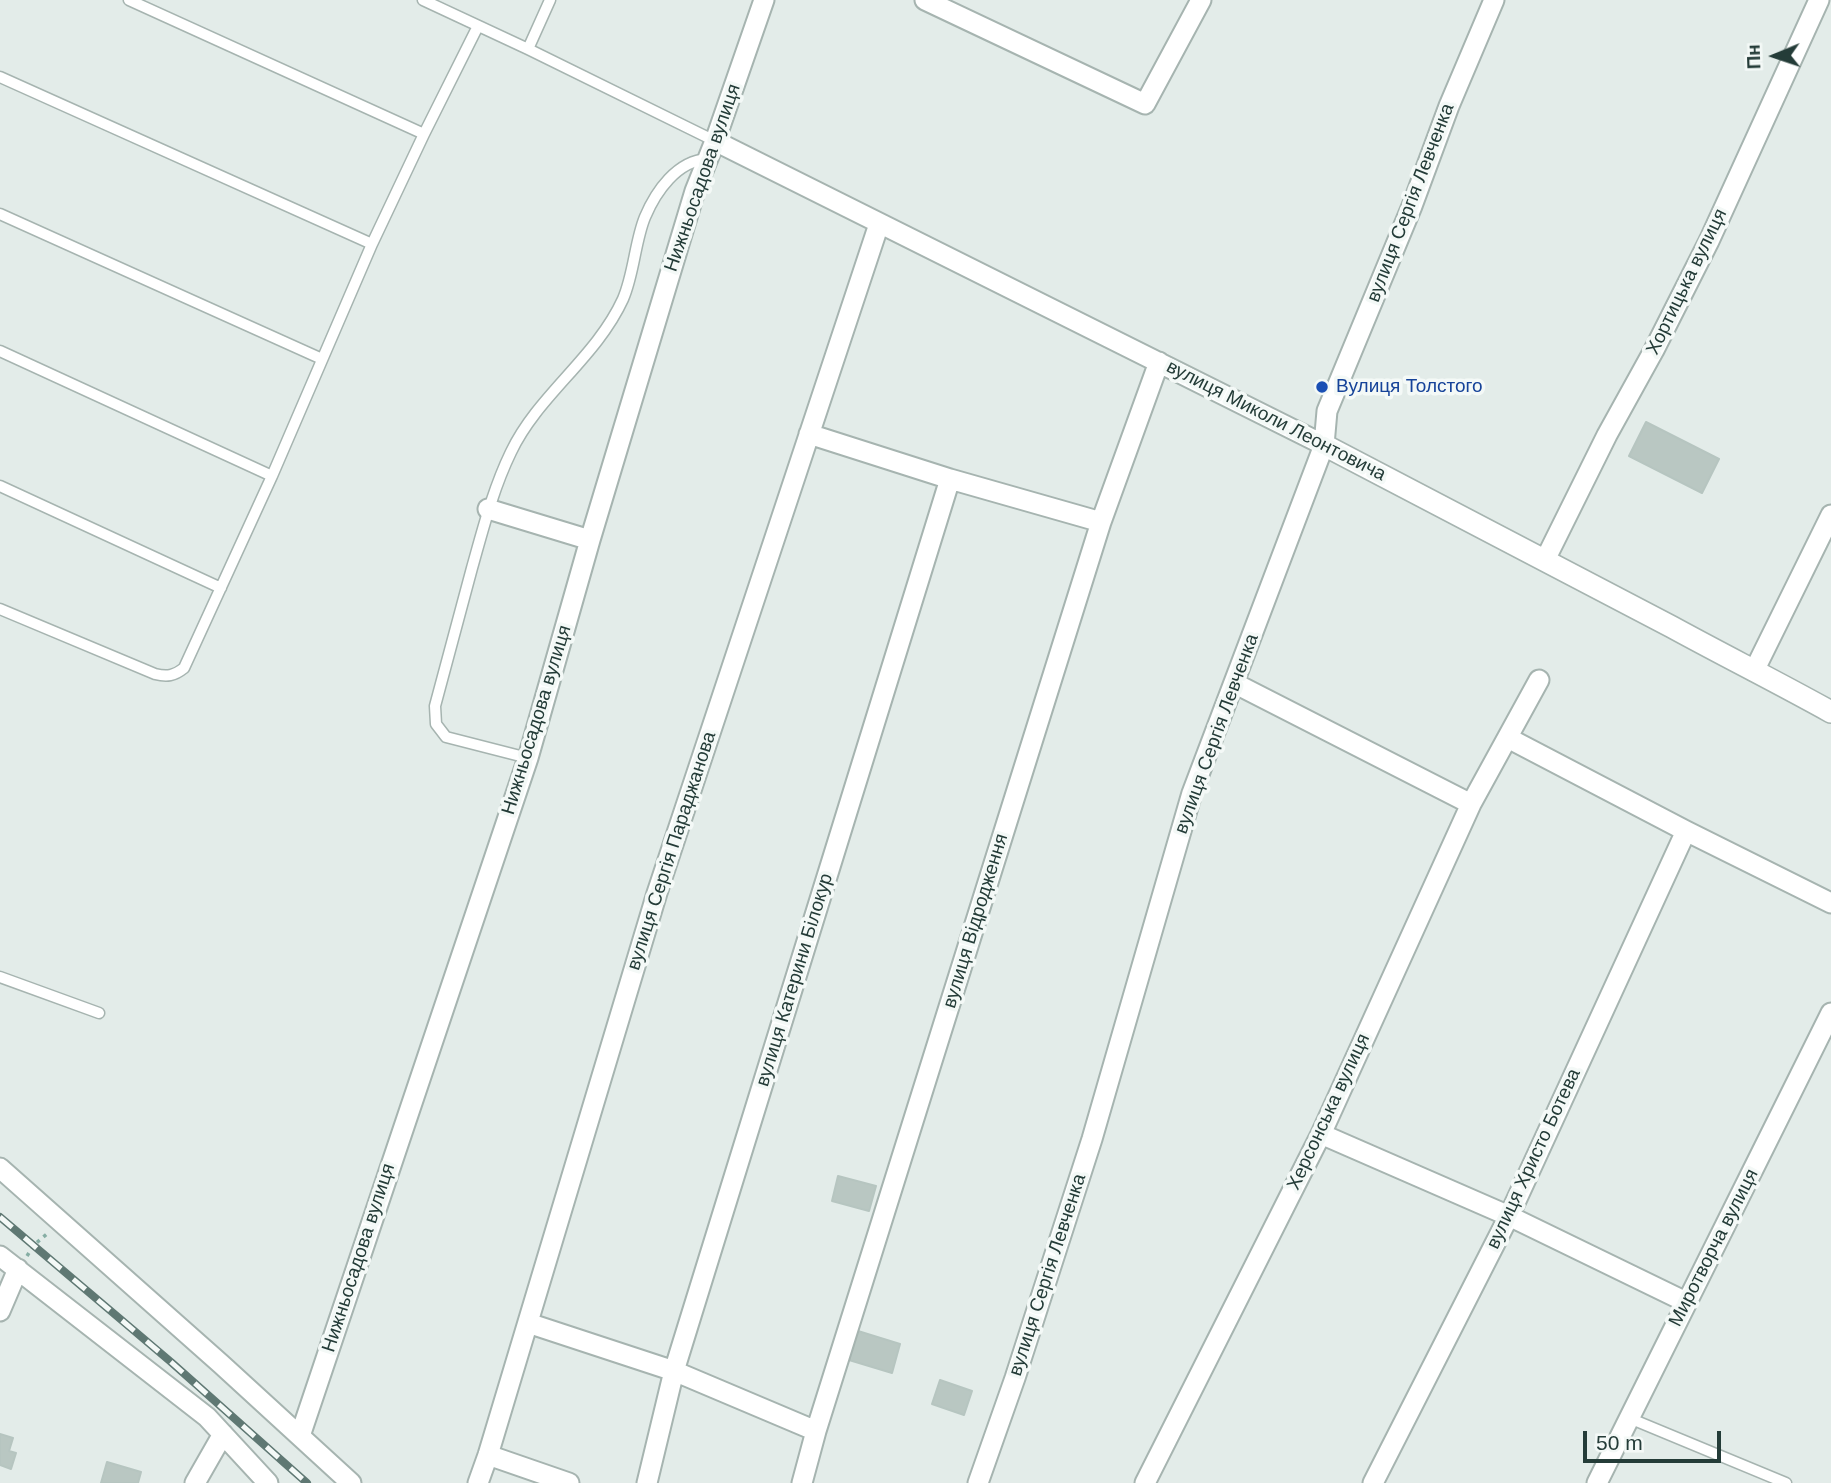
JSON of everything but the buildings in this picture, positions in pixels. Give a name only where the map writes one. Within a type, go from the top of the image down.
[{"type":"street","name":"Нижньосадова вулиця","points":[[300,1436],[528,758],[590,540],[695,191],[764,0]]},
{"type":"street","points":[[925,0],[1145,104],[1200,0]]},
{"type":"street","name":"вулиця Сергія Левченка","points":[[978,1483],[1092,1139],[1192,793],[1324,445],[1327,411],[1494,0]]},
{"type":"street","name":"Хортицька вулиця","points":[[1545,560],[1709,240],[1819,0]]},
{"type":"street","name":"вулиця Миколи Леонтовича","points":[[711,150],[879,224],[1159,362],[1545,560],[1831,712]]},
{"type":"street","name":"вулиця Сергія Параджанова","points":[[478,1483],[657,893],[879,224]]},
{"type":"street","name":"вулиця Відродження","points":[[802,1483],[1101,522],[1159,362]]},
{"type":"street","points":[[809,434],[950,479],[1101,522]]},
{"type":"street","name":"вулиця Катерини Білокур","points":[[647,1483],[674,1371],[950,479]]},
{"type":"street","points":[[488,509],[590,540]]},
{"type":"street","points":[[1754,671],[1831,515]]},
{"type":"street","name":"Херсонська вулиця","points":[[1146,1483],[1321,1134],[1471,804],[1539,680]]},
{"type":"street","points":[[1234,683],[1471,804]]},
{"type":"street","points":[[1508,738],[1831,903]]},
{"type":"street","name":"вулиця Христо Ботева","points":[[1373,1483],[1509,1216],[1686,831]]},
{"type":"street","name":"Миротворча вулиця","points":[[1597,1483],[1831,1013]]},
{"type":"street","points":[[1321,1134],[1509,1216],[1686,1302]]},
{"type":"street","points":[[0,1168],[351,1483]]},
{"type":"street","points":[[0,1256],[207,1417],[268,1483]]},
{"type":"street","points":[[0,1311],[18,1269]]},
{"type":"street","points":[[528,1323],[674,1371],[816,1431]]},
{"type":"street","points":[[195,1483],[223,1434]]},
{"type":"street","points":[[488,1455],[569,1483]]},
{"type":"lane","points":[[129,0],[424,134]]},
{"type":"lane","points":[[423,0],[528,49],[711,150],[699,160],[685,164],[659,192],[644,218],[623,298],[602,336],[529,422],[511,452],[488,509],[435,706],[436,724],[446,737],[528,758]]},
{"type":"lane","points":[[528,49],[550,0]]},
{"type":"lane","points":[[0,609],[165,677],[184,668],[272,475],[372,244],[478,26]]},
{"type":"lane","points":[[0,77],[372,244]]},
{"type":"lane","points":[[0,214],[322,359]]},
{"type":"lane","points":[[0,351],[272,475]]},
{"type":"lane","points":[[0,486],[221,588]]},
{"type":"lane","points":[[0,977],[99,1013]]},
{"type":"lane","points":[[1629,1418],[1786,1483]]},
{"type":"path","points":[[18,1269],[34,1245],[60,1223]]},
{"type":"railway","points":[[0,1217],[171,1362],[307,1483]]},
{"type":"place","name":"Вулиця Толстого","points":[[1322,387]]}]
